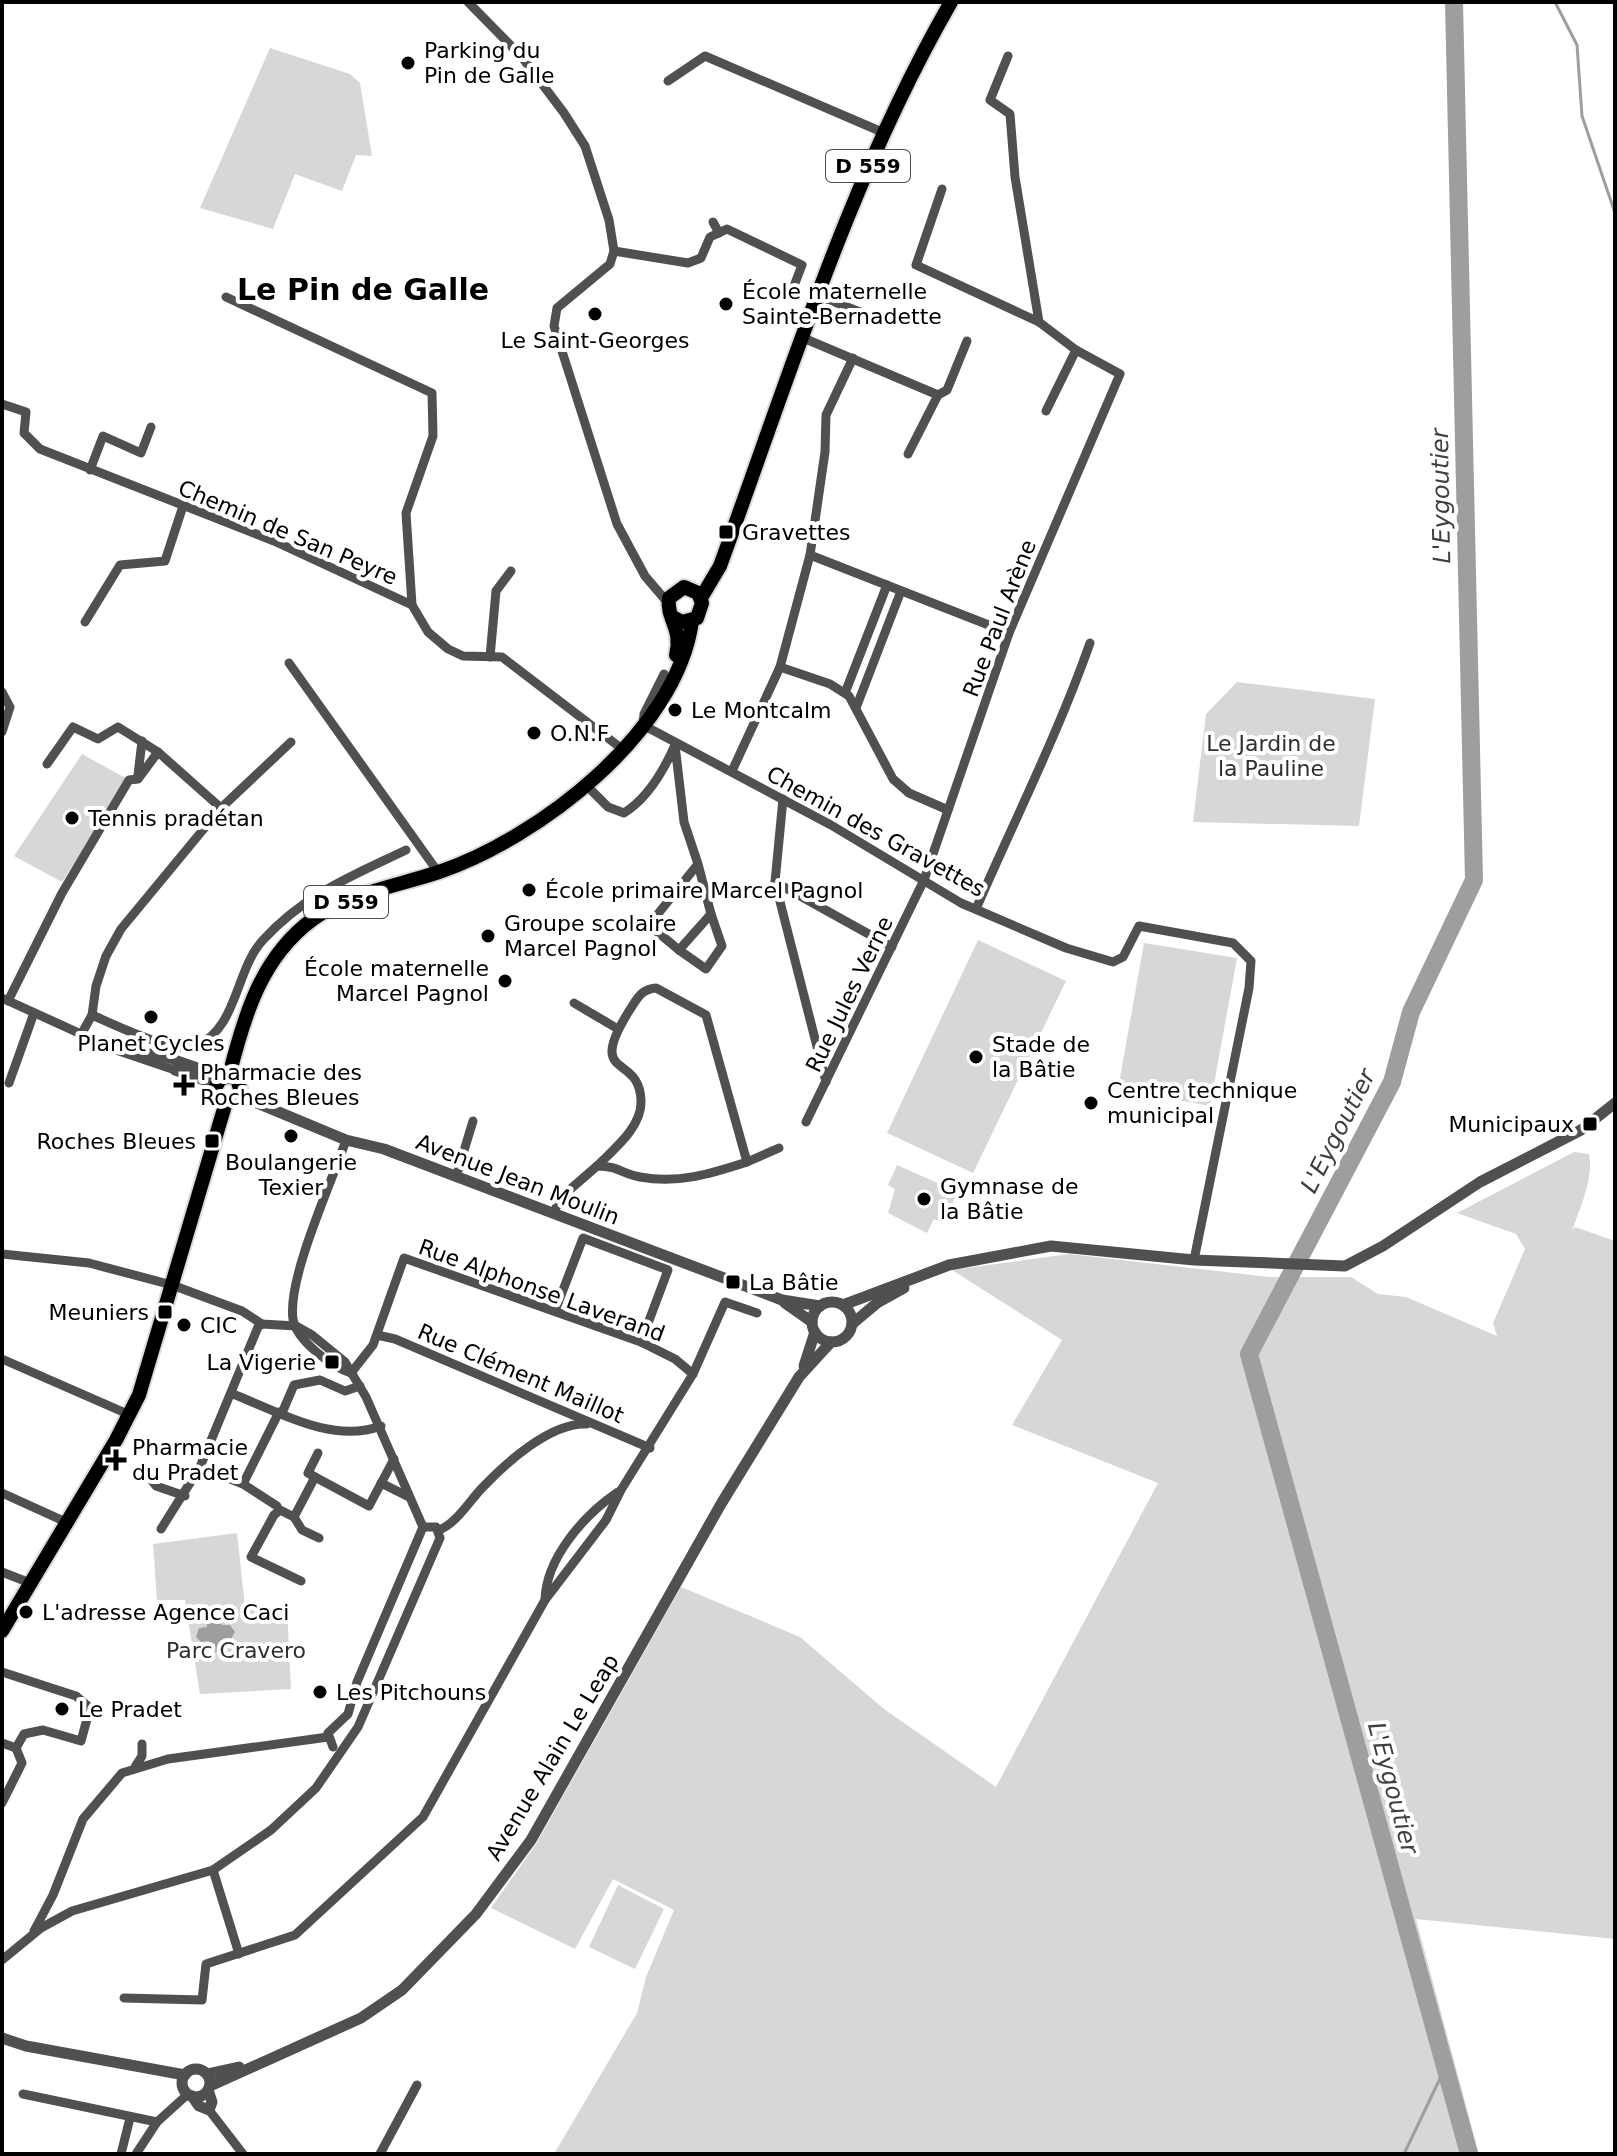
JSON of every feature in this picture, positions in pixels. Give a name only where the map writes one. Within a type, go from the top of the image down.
[{"type":"main road","name":"D 559","points":[[546,816],[617,745],[664,674],[679,645],[681,599],[720,566],[801,337],[882,132],[951,2]]},
{"type":"main road","points":[[681,599],[700,613],[692,621],[682,622],[681,599]]},
{"type":"main road","name":"D 559","points":[[223,1079],[252,998],[264,974],[297,933],[336,905],[486,854],[546,816],[586,785],[607,768],[643,725],[686,648],[692,621]]},
{"type":"main road","points":[[2,1631],[130,1415],[149,1366],[193,1203],[240,1083],[223,1079],[216,1096],[233,1099]]},
{"type":"street","points":[[468,2],[529,65],[585,146],[609,220],[614,251],[610,264],[562,303],[553,320],[617,524],[645,576],[681,599]]},
{"type":"street","points":[[668,81],[705,56],[882,132]]},
{"type":"street","points":[[1008,56],[990,100],[1010,114],[1015,177],[1039,322]]},
{"type":"street","points":[[942,189],[916,265],[1039,322],[1076,350],[1046,411]]},
{"type":"street","points":[[713,222],[719,233]]},
{"type":"street","points":[[614,251],[688,263],[701,258],[710,237],[727,229],[802,265],[794,286]]},
{"type":"street","points":[[817,295],[875,318]]},
{"type":"street","points":[[226,297],[432,393],[433,436],[406,513],[412,605]]},
{"type":"street","points":[[801,337],[938,395]]},
{"type":"street","points":[[908,454],[938,395],[947,390],[967,341]]},
{"type":"street","name":"Rue Paul Arène","points":[[924,880],[1009,633],[1120,374],[1076,350]]},
{"type":"street","points":[[732,771],[780,667],[810,555],[825,452],[826,415],[853,358]]},
{"type":"street","name":"Chemin de San Peyre","points":[[2,404],[26,412],[24,433],[40,449],[274,541],[412,605],[428,632],[448,649],[463,656],[502,657],[617,745]]},
{"type":"street","points":[[90,470],[103,436],[141,453],[151,427]]},
{"type":"street","points":[[85,622],[120,565],[165,561],[183,506]]},
{"type":"street","points":[[810,555],[1009,633]]},
{"type":"street","points":[[490,657],[496,591],[511,571]]},
{"type":"street","points":[[845,693],[887,585]]},
{"type":"street","points":[[856,708],[901,591]]},
{"type":"street","points":[[976,909],[1068,706],[1090,643]]},
{"type":"street","points":[[289,663],[438,872]]},
{"type":"street","points":[[780,667],[845,693],[893,779],[909,793],[948,810]]},
{"type":"street","points":[[643,725],[644,714],[664,674]]},
{"type":"street","points":[[2,692],[10,707],[2,732]]},
{"type":"street","name":"Chemin des Gravettes","points":[[643,725],[675,745],[783,799],[976,909],[1066,948],[1113,962],[1123,957],[1134,930],[1152,926],[1233,943],[1251,961],[1194,1260]]},
{"type":"street","points":[[47,764],[73,727],[98,739],[118,727],[158,752],[221,808]]},
{"type":"street","points":[[138,779],[142,741]]},
{"type":"street","points":[[82,1033],[92,1015],[96,986],[121,929],[221,808],[291,742]]},
{"type":"street","points":[[586,785],[608,807],[624,813],[636,806],[652,785],[675,745]]},
{"type":"street","points":[[675,745],[684,822],[698,864],[711,914],[722,946],[706,969],[649,925],[698,864]]},
{"type":"street","points":[[158,752],[138,779],[129,780],[62,893],[5,1000],[82,1033],[223,1079]]},
{"type":"street","points":[[783,799],[775,882],[826,1082]]},
{"type":"street","points":[[92,1015],[165,1044],[193,1048],[211,1037],[225,1019],[260,942],[304,900],[406,850]]},
{"type":"street","name":"Rue Jules Verne","points":[[806,1122],[924,880]]},
{"type":"street","points":[[775,882],[892,947]]},
{"type":"street","points":[[679,950],[711,914]]},
{"type":"street","points":[[554,1214],[559,1199],[597,1166],[638,1117],[642,1100],[636,1083],[612,1056],[610,1045],[646,989],[656,988],[706,1015],[747,1162]]},
{"type":"street","points":[[574,1003],[618,1029]]},
{"type":"street","points":[[9,1083],[34,1013]]},
{"type":"street","name":"Avenue Jean Moulin","points":[[233,1099],[346,1140],[384,1149],[782,1300],[820,1306]]},
{"type":"street","points":[[843,1305],[943,1267],[1062,1246],[1194,1260],[1333,1267],[1355,1261],[1480,1182],[1581,1130],[1615,1103]]},
{"type":"street","points":[[456,1177],[473,1121]]},
{"type":"street","points":[[325,1779],[330,1730],[348,1714],[374,1641],[423,1527],[381,1426],[360,1386],[351,1373],[340,1369],[305,1339],[296,1326],[294,1304],[299,1277],[346,1140]]},
{"type":"street","points":[[597,1166],[617,1166],[633,1176],[659,1180],[701,1178],[779,1148]]},
{"type":"street","points":[[555,1311],[583,1238],[668,1270],[641,1342]]},
{"type":"street","points":[[2,1254],[89,1263],[172,1285],[242,1311],[262,1324],[296,1326]]},
{"type":"street","name":"Rue Alphonse Laverand","points":[[351,1373],[377,1335],[404,1258],[641,1342],[675,1359],[693,1374]]},
{"type":"street","points":[[852,1324],[851,1313],[843,1305],[830,1302],[820,1306],[814,1327],[831,1342],[846,1337],[852,1324],[877,1303],[943,1267]]},
{"type":"street","name":"Avenue Jean Moulin","points":[[782,1300],[814,1327]]},
{"type":"street","points":[[124,1998],[202,2000],[206,1964],[295,1935],[423,1817],[545,1600],[606,1520],[621,1490],[650,1448],[693,1374],[725,1302],[757,1313]]},
{"type":"street","points":[[161,1529],[185,1496],[200,1467],[233,1394],[258,1327],[262,1324]]},
{"type":"street","name":"Avenue Alain Le Leap","points":[[799,1377],[814,1327]]},
{"type":"street","name":"Rue Clément Maillot","points":[[377,1335],[417,1348],[650,1448]]},
{"type":"street","name":"Avenue Alain Le Leap","points":[[208,2083],[361,2018],[402,1990],[476,1914],[531,1840],[721,1504],[799,1377],[831,1342]]},
{"type":"street","points":[[2,1359],[130,1415]]},
{"type":"street","points":[[243,1484],[294,1385],[320,1380],[345,1391],[360,1386]]},
{"type":"street","points":[[233,1394],[326,1430],[346,1433],[381,1426]]},
{"type":"street","points":[[439,1530],[452,1521],[485,1485],[540,1441],[564,1426],[594,1425]]},
{"type":"street","points":[[318,1453],[308,1473],[369,1506],[394,1459]]},
{"type":"street","points":[[200,1467],[243,1484],[294,1517],[302,1530],[319,1538]]},
{"type":"street","points":[[148,1476],[156,1486],[185,1496]]},
{"type":"street","points":[[294,1517],[315,1477]]},
{"type":"street","points":[[381,1483],[409,1497]]},
{"type":"street","points":[[545,1600],[546,1577],[592,1509],[621,1490]]},
{"type":"street","points":[[2,1493],[66,1522]]},
{"type":"street","points":[[278,1508],[251,1557],[301,1581]]},
{"type":"street","points":[[2,1960],[55,1918],[95,1903],[213,1870],[271,1830],[325,1779],[352,1735],[440,1538],[439,1530],[433,1525],[423,1527]]},
{"type":"street","points":[[420,1539],[425,1544],[435,1544]]},
{"type":"street","points":[[2,1572],[30,1583]]},
{"type":"street","points":[[2,1672],[76,1696],[90,1708],[81,1741],[43,1730],[24,1734],[16,1748]]},
{"type":"street","points":[[339,1725],[346,1727],[352,1735]]},
{"type":"street","points":[[29,1938],[53,1895],[83,1819],[122,1773],[152,1763],[330,1742],[344,1749]]},
{"type":"street","points":[[2,1743],[16,1748],[22,1756],[2,1803]]},
{"type":"street","points":[[135,1767],[142,1756],[144,1744],[152,1763]]},
{"type":"street","points":[[213,1870],[239,1954]]},
{"type":"street","points":[[53,1895],[55,1918]]},
{"type":"street","points":[[2,2038],[26,2046],[167,2074],[201,2096],[208,2083]]},
{"type":"street","points":[[2,2046],[26,2046]]},
{"type":"street","points":[[136,2154],[157,2122],[187,2087],[196,2069],[208,2083],[212,2102],[209,2110]]},
{"type":"street","points":[[380,2154],[417,2085]]},
{"type":"street","points":[[187,2087],[199,2106],[209,2110],[243,2154]]},
{"type":"street","points":[[23,2094],[157,2122]]},
{"type":"street","points":[[121,2154],[130,2118]]},
{"type":"green space","points":[[270,48],[350,74],[360,83],[372,156],[356,155],[342,191],[295,174],[273,229],[200,208]]},
{"type":"green space","name":"Le Jardin de la Pauline","points":[[1237,682],[1375,699],[1359,826],[1193,822],[1206,714]]},
{"type":"green space","name":"Tennis pradétan","points":[[82,754],[129,780],[62,882],[14,856]]},
{"type":"green space","name":"Stade de la Bâtie","points":[[978,940],[1066,981],[973,1173],[887,1133]]},
{"type":"green space","name":"Stade de la Bâtie","points":[[1144,943],[1237,958],[1210,1106],[1118,1089]]},
{"type":"green space","points":[[1574,1152],[1589,1154],[1590,1173],[1572,1231],[1575,1227],[1615,1241],[1615,1939],[1416,1919],[1479,2154],[554,2154],[637,2013],[646,1977],[674,1910],[613,1879],[575,1949],[491,1908],[536,1844],[681,1587],[800,1637],[884,1709],[996,1787],[1158,1483],[1012,1425],[1062,1340],[952,1270],[1069,1254],[1269,1277],[1351,1277],[1378,1294],[1406,1297],[1497,1336],[1493,1323],[1525,1249],[1516,1234],[1457,1213]]},
{"type":"green space","name":"Gymnase de la Bâtie","points":[[897,1165],[958,1192],[943,1223],[934,1219],[927,1233],[888,1213],[895,1189],[888,1185]]},
{"type":"green space","name":"Parc Cravero","points":[[237,1533],[245,1607],[287,1608],[291,1689],[200,1694],[185,1600],[157,1600],[153,1544]]},
{"type":"green space","points":[[618,1885],[664,1909],[635,1969],[589,1947]]},
{"type":"shaded area","points":[[214,1614],[220,1618],[222,1625],[230,1625],[235,1632],[231,1639],[223,1640],[224,1648],[219,1653],[210,1649],[209,1641],[201,1642],[196,1637],[199,1628],[207,1627],[207,1619]]},
{"type":"waterway","name":"L'Eygoutier","points":[[1454,2],[1474,880],[1411,1012],[1392,1082],[1249,1354],[1469,2154]]},
{"type":"waterway","points":[[1555,2],[1577,45],[1582,116],[1615,213]]},
{"type":"waterway","points":[[1404,2154],[1445,2068]]},
{"type":"place","name":"Parking du Pin de Galle","points":[[408,63]]},
{"type":"place","name":"École maternelle Sainte-Bernadette","points":[[726,304]]},
{"type":"place","name":"Le Saint-Georges","points":[[595,314]]},
{"type":"place","name":"Gravettes","points":[[726,532]]},
{"type":"place","name":"Le Montcalm","points":[[675,710]]},
{"type":"place","name":"O.N.F","points":[[534,733]]},
{"type":"place","name":"Tennis pradétan","points":[[72,818]]},
{"type":"place","name":"École primaire Marcel Pagnol","points":[[529,890]]},
{"type":"place","name":"Groupe scolaire Marcel Pagnol","points":[[488,936]]},
{"type":"place","name":"École maternelle Marcel Pagnol","points":[[505,981]]},
{"type":"place","name":"Planet Cycles","points":[[151,1017]]},
{"type":"place","name":"Stade de la Bâtie","points":[[976,1057]]},
{"type":"place","name":"Pharmacie des Roches Bleues","points":[[184,1085]]},
{"type":"place","name":"Centre technique municipal","points":[[1091,1103]]},
{"type":"place","name":"Municipaux","points":[[1590,1124]]},
{"type":"place","name":"Boulangerie Texier","points":[[291,1136]]},
{"type":"place","name":"Roches Bleues","points":[[212,1141]]},
{"type":"place","name":"Gymnase de la Bâtie","points":[[924,1199]]},
{"type":"place","name":"La Bâtie","points":[[733,1282]]},
{"type":"place","name":"Meuniers","points":[[165,1312]]},
{"type":"place","name":"CIC","points":[[184,1325]]},
{"type":"place","name":"La Vigerie","points":[[332,1362]]},
{"type":"place","name":"Pharmacie du Pradet","points":[[116,1460]]},
{"type":"place","name":"L'adresse Agence Caci","points":[[26,1612]]},
{"type":"place","name":"Les Pitchouns","points":[[320,1692]]},
{"type":"place","name":"Le Pradet","points":[[62,1709]]},
{"type":"district","name":"Le Pin de Galle","points":[[363,290]]}]
